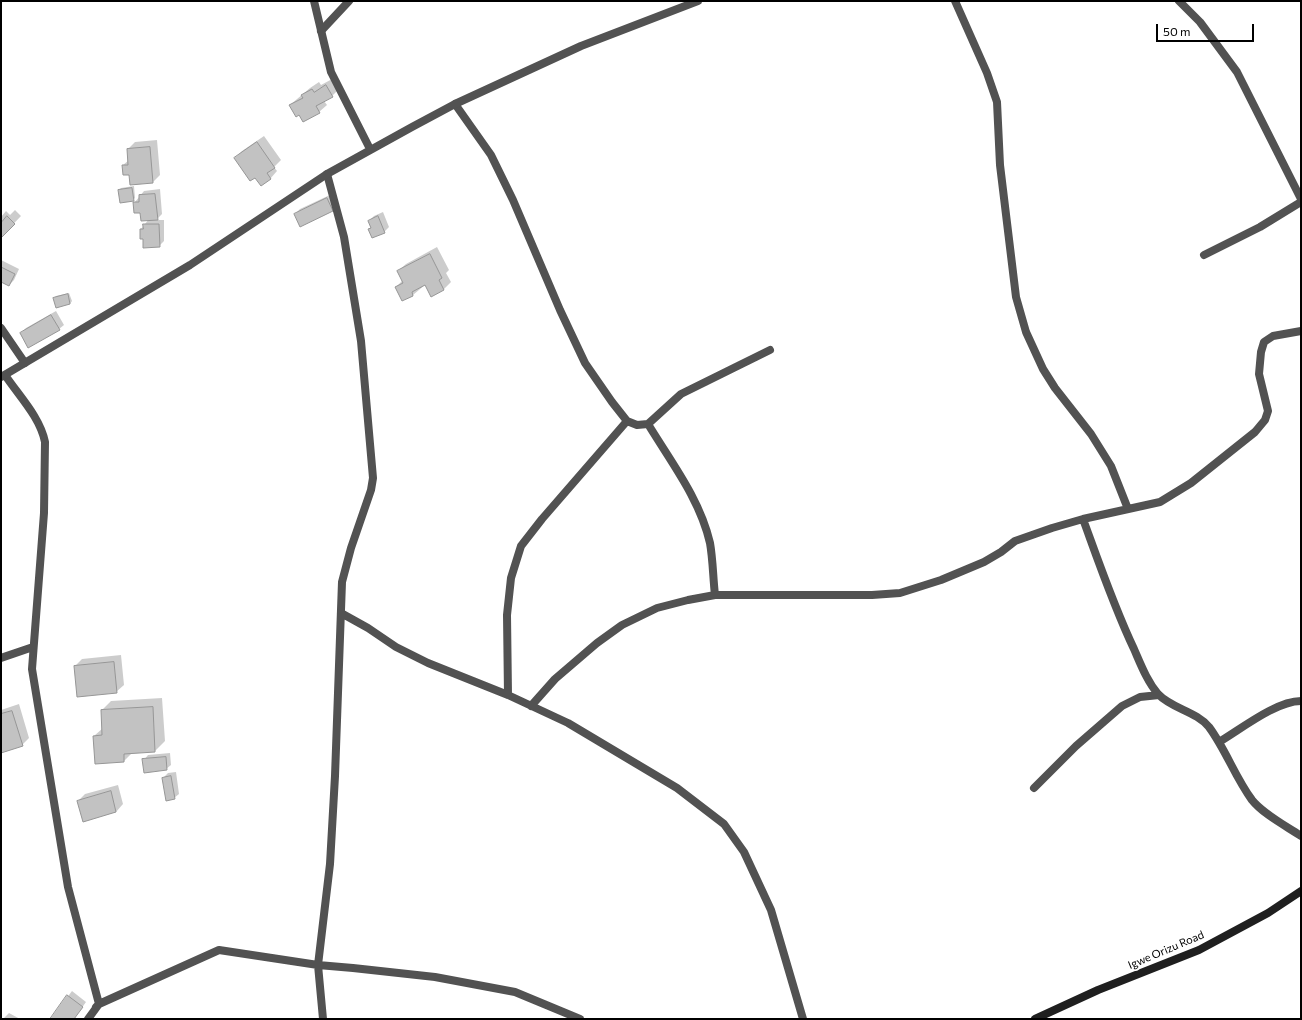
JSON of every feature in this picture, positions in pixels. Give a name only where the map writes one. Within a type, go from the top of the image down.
[{"type":"main road","name":"Igwe Orizu Road","points":[[1034,1019],[1098,990],[1199,950],[1268,914],[1301,891]]},
{"type":"street","points":[[314,1],[331,72],[370,149]]},
{"type":"street","points":[[321,31],[349,1]]},
{"type":"street","points":[[99,1004],[68,887],[32,669],[44,513],[45,442],[43,431],[36,419],[3,376],[190,265],[327,174],[370,149],[455,104],[581,46],[698,1]]},
{"type":"street","points":[[955,1],[987,73],[997,102],[1000,165],[1016,297],[1026,332],[1043,369],[1055,388],[1091,434],[1111,466],[1128,510]]},
{"type":"street","points":[[1179,1],[1200,22],[1237,72],[1301,199]]},
{"type":"street","points":[[455,104],[491,155],[513,200],[560,310],[585,362],[612,402],[627,421],[637,425],[648,424],[681,394],[770,350]]},
{"type":"street","points":[[323,1019],[318,965],[330,864],[335,776],[342,582],[351,548],[371,490],[373,478],[361,341],[344,236],[327,174]]},
{"type":"street","points":[[1204,255],[1260,227],[1301,202]]},
{"type":"street","points":[[1,328],[25,363]]},
{"type":"street","points":[[531,706],[568,666],[622,624],[657,608],[715,595],[872,595],[900,593],[941,580],[984,562],[1001,552],[1015,541],[1052,528],[1083,519],[1160,502],[1191,483],[1255,432],[1265,420],[1268,411],[1259,374],[1264,342],[1273,336],[1301,331]]},
{"type":"street","points":[[508,695],[507,615],[511,578],[521,546],[542,519],[627,421]]},
{"type":"street","points":[[648,424],[700,512],[710,543],[715,595]]},
{"type":"street","points":[[1083,519],[1123,626],[1148,681],[1159,695],[1208,726],[1219,742],[1239,780],[1253,802],[1301,836]]},
{"type":"street","points":[[341,613],[368,628],[396,647],[508,695],[568,723],[677,788],[724,824],[744,852],[771,910],[803,1019]]},
{"type":"street","points":[[1,658],[33,647]]},
{"type":"street","points":[[1034,788],[1076,746],[1122,706],[1140,697],[1159,695]]},
{"type":"street","points":[[1219,742],[1279,705],[1293,701],[1301,701]]},
{"type":"street","points":[[87,1019],[99,1004],[219,950],[318,965],[435,977],[515,992],[580,1019]]},
{"type":"building","points":[[326,85],[333,97],[316,106],[320,113],[303,122],[299,115],[296,117],[289,105],[303,98],[301,95],[312,89],[314,92]]},
{"type":"building","points":[[257,142],[275,168],[267,173],[271,179],[261,186],[255,178],[250,181],[234,158]]},
{"type":"building","points":[[150,147],[153,183],[130,185],[129,175],[123,175],[122,165],[128,165],[127,149]]},
{"type":"building","points":[[132,188],[134,201],[120,203],[118,190]]},
{"type":"building","points":[[155,194],[158,220],[141,221],[140,213],[134,213],[133,202],[139,202],[139,195]]},
{"type":"building","points":[[327,198],[333,211],[300,227],[294,214]]},
{"type":"building","points":[[7,216],[15,224],[1,238],[1,220],[2,221]]},
{"type":"building","points":[[378,216],[385,233],[372,238],[368,229],[371,228],[368,221]]},
{"type":"building","points":[[143,224],[159,224],[160,247],[143,248],[143,239],[140,239],[140,229],[143,229]]},
{"type":"building","points":[[430,254],[442,278],[439,280],[444,290],[431,297],[425,285],[412,292],[413,296],[402,301],[395,287],[403,283],[397,271]]},
{"type":"building","points":[[1,267],[15,274],[9,286],[1,282]]},
{"type":"building","points":[[68,294],[70,304],[56,308],[53,298]]},
{"type":"building","points":[[51,315],[60,330],[28,348],[20,333]]},
{"type":"building","points":[[114,662],[117,693],[77,697],[74,666]]},
{"type":"building","points":[[153,707],[155,752],[124,754],[124,762],[95,764],[93,736],[102,735],[101,710]]},
{"type":"building","points":[[12,711],[23,746],[1,753],[1,714]]},
{"type":"building","points":[[166,757],[167,770],[144,773],[142,759]]},
{"type":"building","points":[[171,776],[175,799],[166,801],[162,778]]},
{"type":"building","points":[[111,791],[116,812],[83,822],[77,801]]},
{"type":"building","points":[[67,995],[83,1007],[74,1019],[50,1019]]}]
